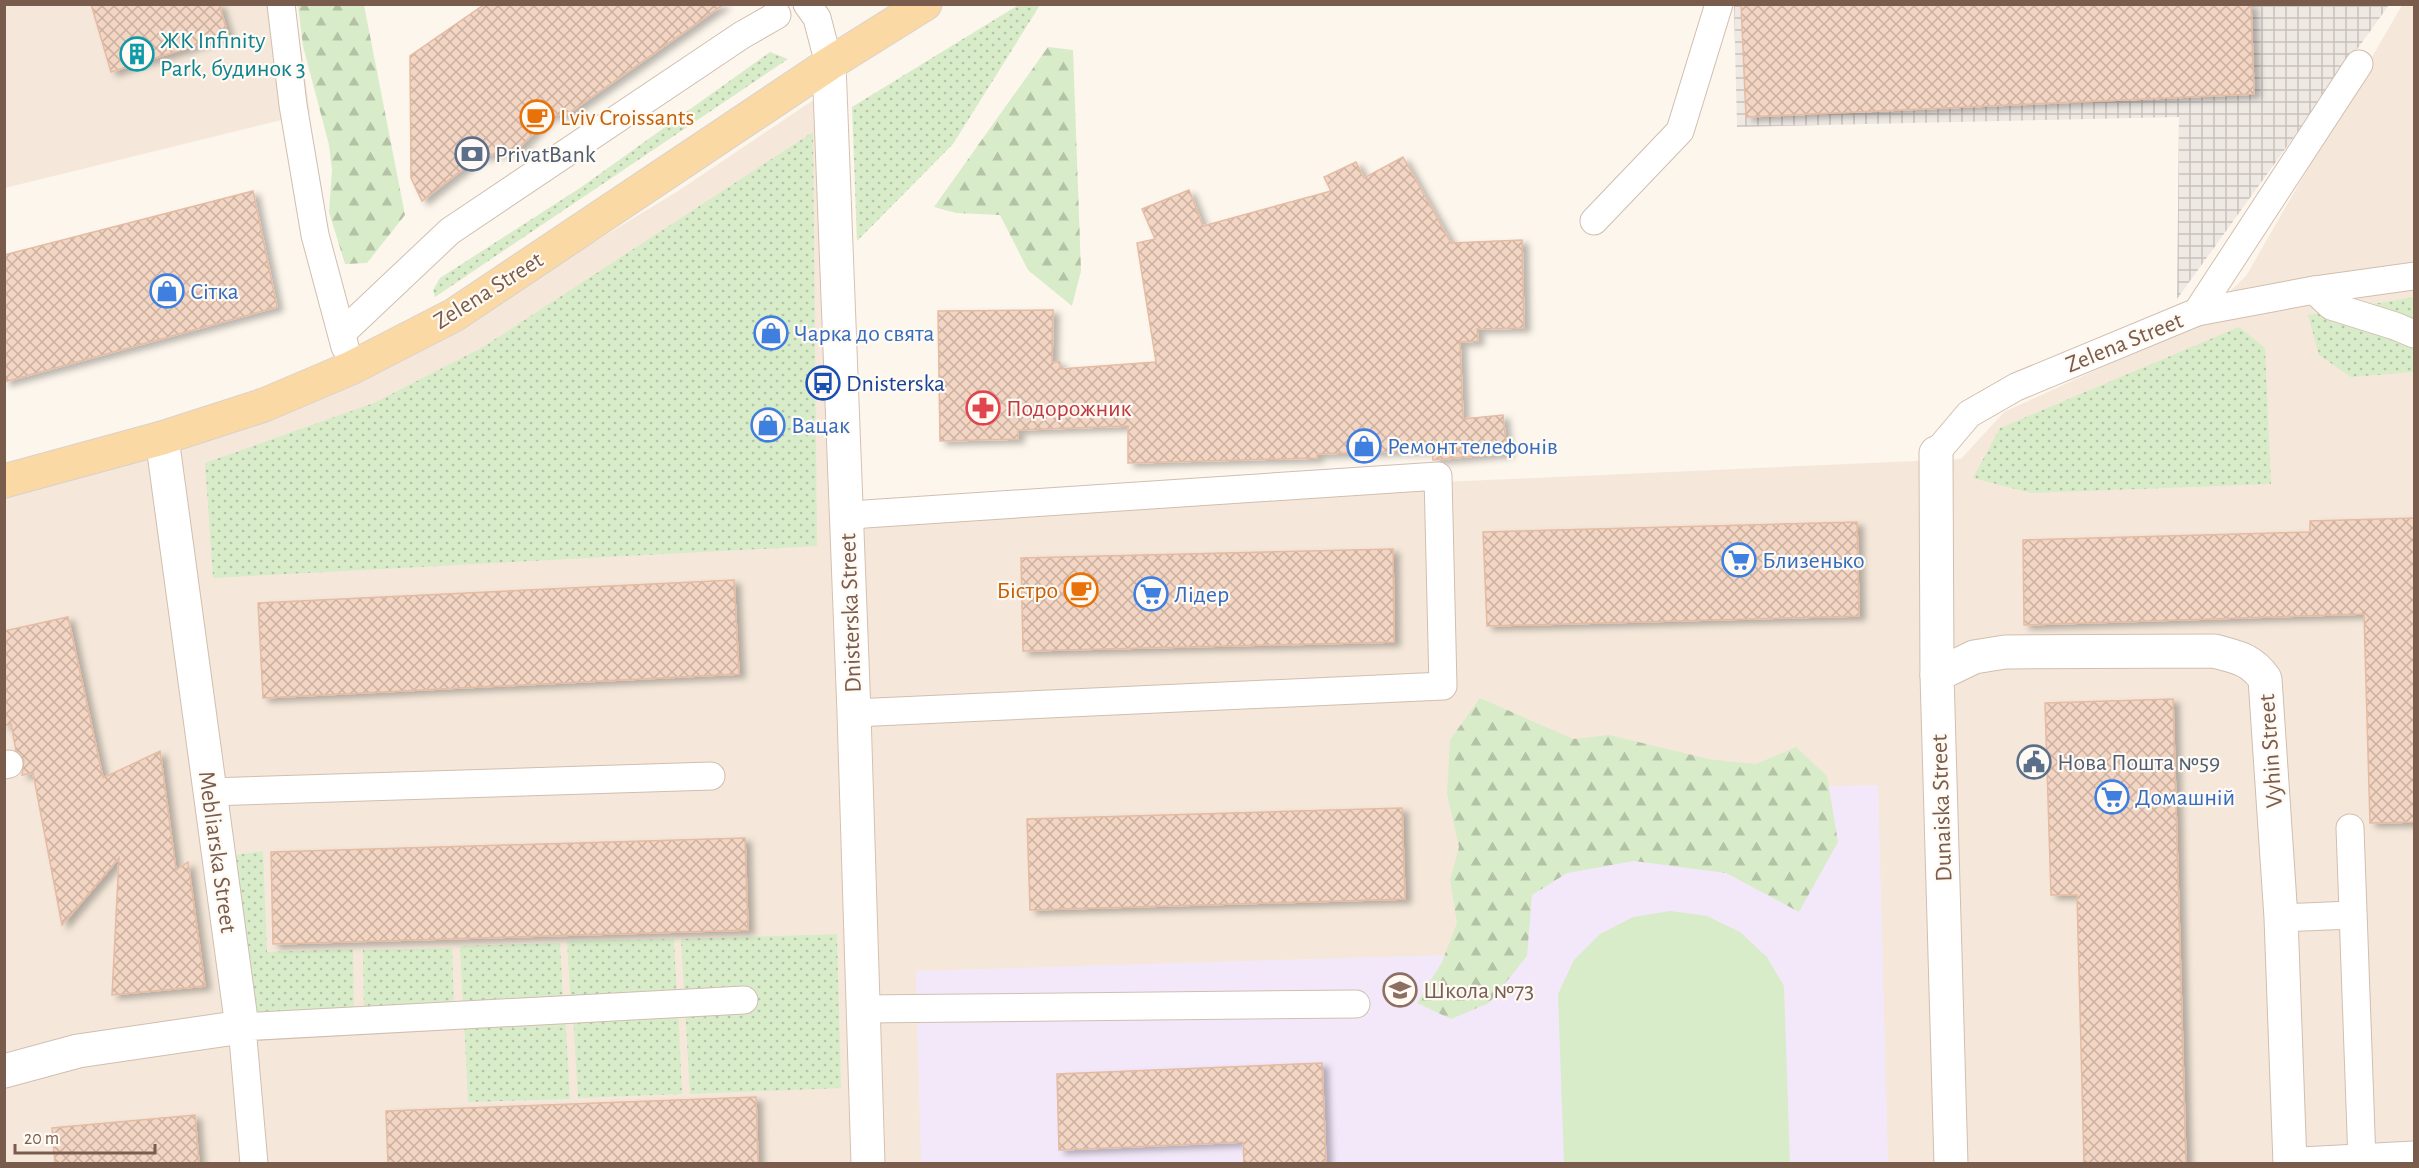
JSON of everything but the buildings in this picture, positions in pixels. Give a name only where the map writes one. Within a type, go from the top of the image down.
[{"type":"main road","name":"Zelena Street","points":[[4,482],[162,438],[264,405],[351,368],[454,315],[829,64],[925,4]]},
{"type":"street","name":"Dnisterska Street","points":[[829,64],[854,713],[868,1164]]},
{"type":"street","name":"Mebliarska Street","points":[[162,438],[242,1027]]},
{"type":"street","name":"Dunaiska Street","points":[[1936,453],[1937,675],[1951,1164]]},
{"type":"street","name":"Vyhin Street","points":[[1937,675],[1974,657],[2005,652],[2214,651],[2244,659],[2256,667],[2265,679],[2281,918],[2290,1164]]},
{"type":"street","points":[[4,1071],[78,1051],[242,1027]]},
{"type":"street","points":[[2302,1164],[2415,1158]]},
{"type":"lane","points":[[281,4],[294,105],[315,235],[351,368]]},
{"type":"lane","points":[[807,4],[817,18],[829,64]]},
{"type":"lane","points":[[1594,221],[1680,131],[1719,4]]},
{"type":"lane","points":[[342,333],[450,231],[741,35],[777,15]]},
{"type":"lane","points":[[2198,312],[2360,64]]},
{"type":"lane","name":"Zelena Street","points":[[1936,453],[1969,414],[2016,387],[2198,312],[2323,298],[2415,276]]},
{"type":"lane","points":[[2323,298],[2415,334]]},
{"type":"lane","points":[[847,517],[1438,476],[1443,686],[854,713]]},
{"type":"lane","points":[[209,792],[711,776]]},
{"type":"lane","points":[[2350,828],[2362,1161]]},
{"type":"lane","points":[[2281,918],[2352,915]]},
{"type":"lane","points":[[254,1164],[242,1027],[744,1000]]},
{"type":"lane","points":[[863,1009],[1356,1004]]},
{"type":"shaded area","points":[[4,5],[295,5],[310,113],[5,188]]},
{"type":"shaded area","points":[[1734,5],[2389,5],[2177,299],[2179,117],[1737,127]]},
{"type":"shaded area","points":[[2402,5],[2414,5],[2414,1163],[882,1163],[856,508],[1961,459],[2004,412],[2196,324],[2246,276]]},
{"type":"shaded area","points":[[821,95],[860,1163],[5,1164],[5,496],[152,457],[383,371],[678,191]]},
{"type":"shaded area","name":"Школа №73","points":[[1878,785],[1888,1163],[921,1163],[916,971],[1478,954],[1474,796]]},
{"type":"green space","points":[[1020,4],[1040,5],[953,144],[857,241],[852,107]]},
{"type":"green space","points":[[298,5],[364,5],[405,215],[367,263],[345,264],[329,212],[332,170],[329,145],[303,46]]},
{"type":"green space","points":[[1048,47],[1073,50],[1081,271],[1072,306],[1028,270],[1000,215],[956,213],[934,207]]},
{"type":"green space","points":[[770,52],[788,59],[435,297],[433,290],[440,278],[580,188]]},
{"type":"green space","points":[[813,132],[817,546],[213,578],[205,463],[374,403],[483,347]]},
{"type":"green space","points":[[2414,297],[2414,372],[2351,377],[2319,355],[2308,315]]},
{"type":"green space","points":[[2239,327],[2265,348],[2271,484],[2031,493],[1973,478],[2000,428]]},
{"type":"green space","points":[[1480,698],[1573,739],[1609,735],[1713,760],[1756,764],[1796,747],[1827,776],[1838,842],[1799,912],[1726,873],[1634,861],[1567,873],[1532,895],[1527,956],[1489,1003],[1451,1019],[1417,1003],[1442,962],[1457,923],[1450,880],[1459,847],[1447,794],[1450,740]]},
{"type":"green space","points":[[263,851],[267,952],[353,949],[354,1015],[244,1023],[221,857]]},
{"type":"green space","points":[[1670,911],[1707,916],[1740,932],[1767,957],[1784,986],[1790,1163],[1564,1163],[1558,994],[1574,960],[1600,934],[1633,917]]},
{"type":"green space","points":[[837,934],[841,1088],[690,1094],[681,939]]},
{"type":"green space","points":[[674,939],[677,999],[571,1005],[567,941]]},
{"type":"green space","points":[[560,943],[563,1005],[463,1010],[460,946]]},
{"type":"green space","points":[[452,948],[454,1009],[364,1015],[363,950]]},
{"type":"green space","points":[[678,1007],[682,1094],[578,1098],[573,1014]]},
{"type":"green space","points":[[565,1014],[570,1099],[468,1102],[464,1020]]},
{"type":"place","name":"ЖК Infinity Park, будинок 3","points":[[137,54]]},
{"type":"place","name":"Lviv Croissants","points":[[537,117]]},
{"type":"place","name":"PrivatBank","points":[[472,154]]},
{"type":"place","name":"Сітка","points":[[167,291]]},
{"type":"place","name":"Чарка до свята","points":[[771,333]]},
{"type":"place","name":"Dnisterska","points":[[823,383]]},
{"type":"place","name":"Подорожник","points":[[983,408]]},
{"type":"place","name":"Вацак","points":[[768,425]]},
{"type":"place","name":"Ремонт телефонів","points":[[1364,446]]},
{"type":"place","name":"Близенько","points":[[1739,560]]},
{"type":"place","name":"Бістро","points":[[1081,590]]},
{"type":"place","name":"Лідер","points":[[1151,594]]},
{"type":"place","name":"Нова Пошта №59","points":[[2034,762]]},
{"type":"place","name":"Домашній","points":[[2112,797]]},
{"type":"place","name":"Школа №73","points":[[1400,990]]}]
